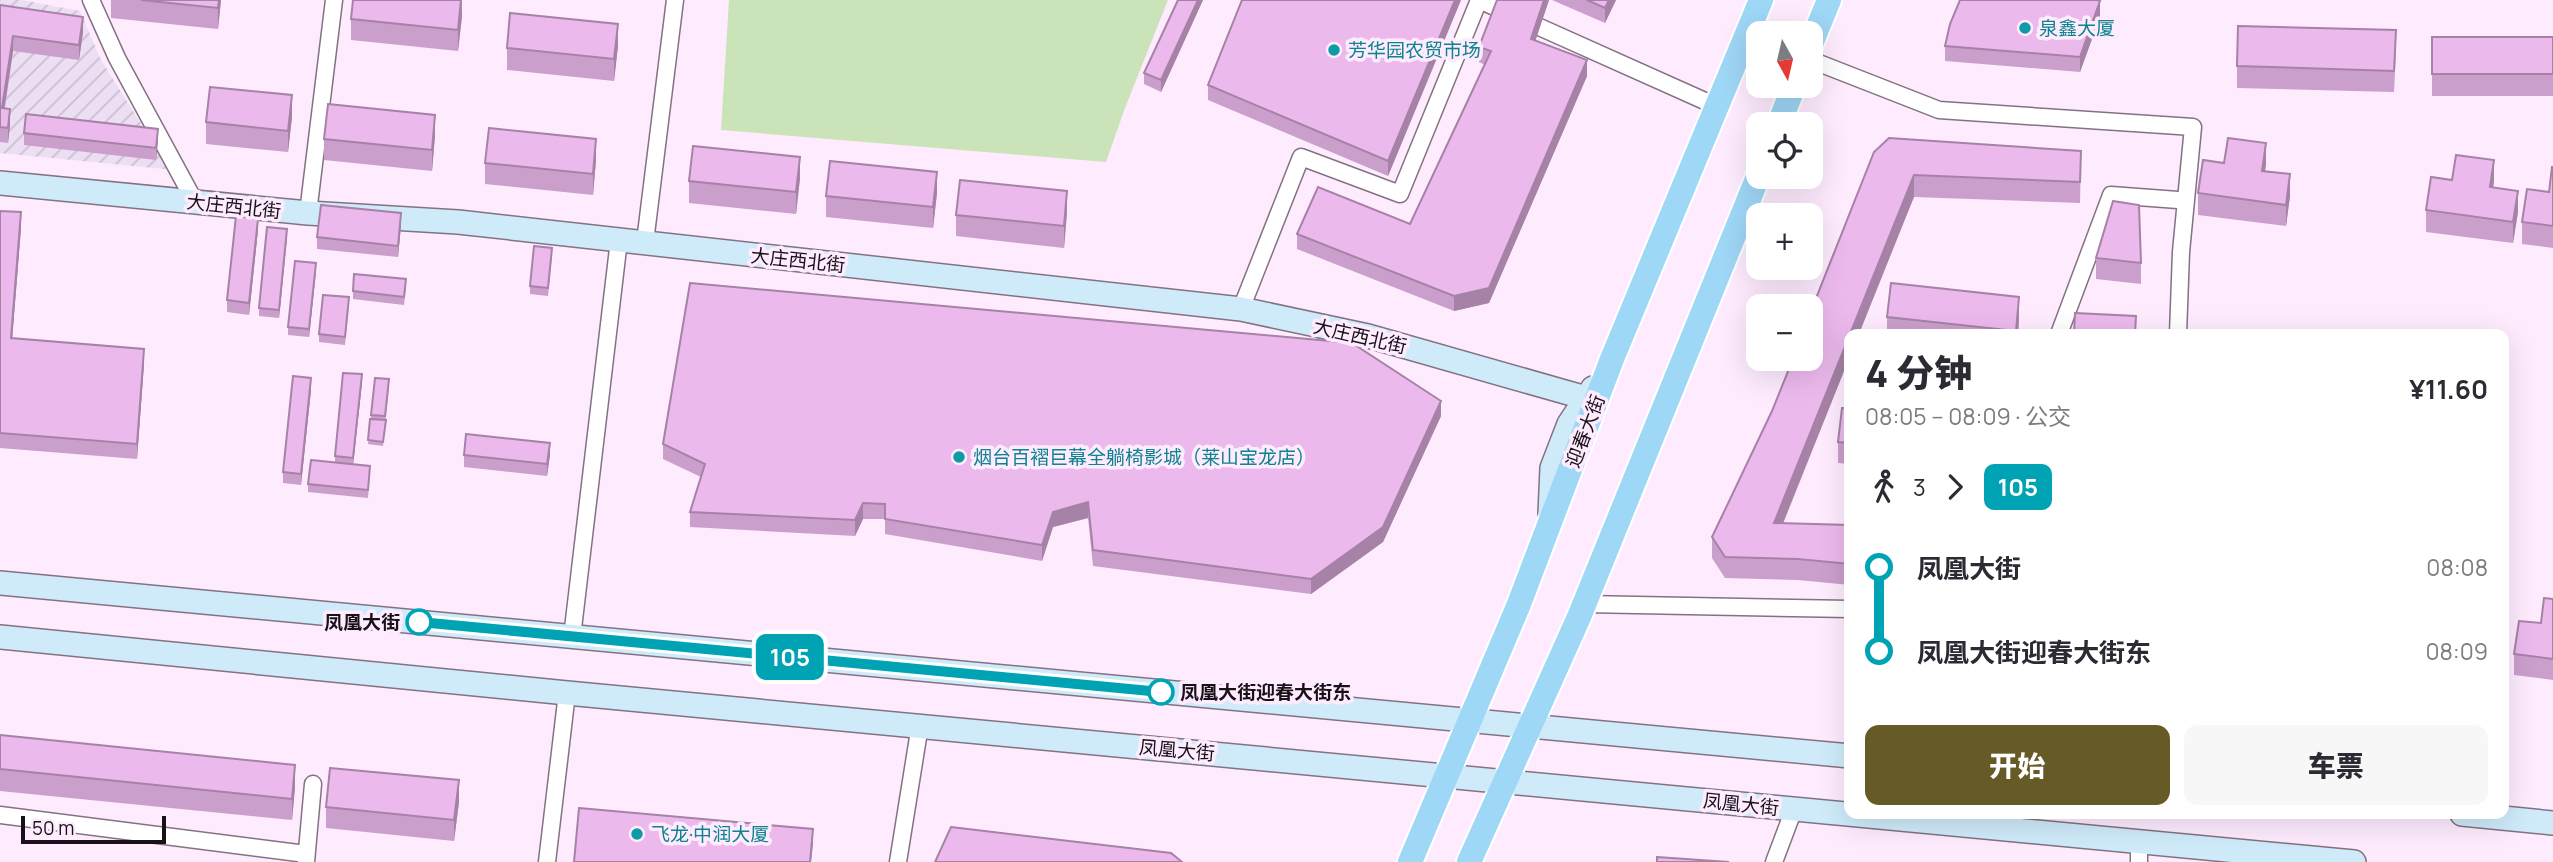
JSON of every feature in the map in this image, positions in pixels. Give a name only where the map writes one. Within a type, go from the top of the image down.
[{"type":"main road","name":"迎春大街","points":[[1410,862],[1549,525],[1612,359],[1761,0]]},
{"type":"main road","points":[[1820,21],[1829,0]]},
{"type":"main road","name":"大庄西北街","points":[[0,183],[308,213],[458,222],[1241,309],[1368,336],[1586,398]]},
{"type":"main road","points":[[1469,862],[1584,604],[1753,189]]},
{"type":"main road","points":[[1549,525],[1552,468],[1569,424],[1612,359]]},
{"type":"main road","points":[[0,583],[1844,755]]},
{"type":"main road","name":"凤凰大街","points":[[0,637],[567,694],[920,725],[1844,815]]},
{"type":"main road","name":"凤凰大街","points":[[1874,819],[2139,852],[2354,862]]},
{"type":"main road","points":[[2509,819],[2553,823]]},
{"type":"street","points":[[91,0],[117,58],[195,202]]},
{"type":"street","points":[[308,213],[334,0]]},
{"type":"street","points":[[645,242],[675,0]]},
{"type":"street","points":[[1241,309],[1301,157],[1400,194],[1479,0],[1716,106]]},
{"type":"street","points":[[1824,65],[1939,110],[2193,127],[2181,252],[2178,329]]},
{"type":"street","points":[[2061,329],[2111,195],[2178,200]]},
{"type":"street","points":[[572,637],[619,240]]},
{"type":"street","points":[[1584,604],[1844,609]]},
{"type":"street","points":[[547,862],[567,694]]},
{"type":"street","points":[[898,862],[920,725]]},
{"type":"street","points":[[0,815],[306,858],[313,784]]},
{"type":"street","points":[[1773,862],[1794,809]]},
{"type":"shaded area","points":[[0,0],[22,0],[80,11],[101,60],[169,168],[0,153]]},
{"type":"green space","points":[[729,0],[1168,0],[1106,162],[721,130]]},
{"type":"building","points":[[141,0],[219,0],[218,8]]},
{"type":"building","points":[[353,0],[461,0],[458,30],[351,19]]},
{"type":"building","points":[[1178,0],[1198,0],[1161,80],[1144,73]]},
{"type":"building","name":"芳华园农贸市场","points":[[1242,0],[1455,0],[1388,161],[1208,85]]},
{"type":"building","points":[[1497,0],[1544,0],[1531,39],[1587,60],[1489,288],[1454,296],[1297,234],[1318,187],[1410,224],[1491,51],[1479,47]]},
{"type":"building","points":[[1587,0],[1609,0],[1605,8]]},
{"type":"building","name":"泉鑫大厦","points":[[1960,0],[2100,1],[2080,57],[1945,46]]},
{"type":"building","points":[[0,5],[83,17],[79,45],[13,36],[2,108],[10,109],[8,128],[0,127]]},
{"type":"building","points":[[510,13],[618,24],[614,59],[507,48]]},
{"type":"building","points":[[2238,26],[2396,30],[2394,71],[2237,66]]},
{"type":"building","points":[[2432,37],[2553,37],[2553,74],[2432,74]]},
{"type":"building","points":[[210,87],[292,95],[288,131],[206,122]]},
{"type":"building","points":[[328,104],[435,115],[432,150],[324,139]]},
{"type":"building","points":[[26,114],[158,129],[156,148],[24,133]]},
{"type":"building","points":[[489,128],[596,139],[593,174],[485,163]]},
{"type":"building","points":[[1889,138],[2081,151],[2080,182],[1914,175],[1852,329],[1844,329],[1844,349],[1774,523],[1844,525],[1844,563],[1725,557],[1712,537],[1788,371],[1823,371],[1823,294],[1818,294],[1874,152]]},
{"type":"building","points":[[2228,138],[2266,143],[2262,171],[2290,174],[2286,205],[2198,193],[2203,160],[2224,163]]},
{"type":"building","points":[[693,146],[800,157],[796,192],[689,181]]},
{"type":"building","points":[[2456,155],[2494,160],[2490,187],[2518,191],[2513,222],[2426,210],[2431,177],[2452,180]]},
{"type":"building","points":[[830,161],[937,172],[933,207],[826,196]]},
{"type":"building","points":[[2552,167],[2553,226],[2522,222],[2527,189],[2549,192]]},
{"type":"building","points":[[960,180],[1067,191],[1064,226],[956,215]]},
{"type":"building","points":[[2113,201],[2139,205],[2141,263],[2096,258]]},
{"type":"building","points":[[321,205],[401,213],[398,246],[317,237]]},
{"type":"building","points":[[0,211],[21,212],[11,338],[144,349],[137,444],[0,433]]},
{"type":"building","points":[[236,216],[258,219],[249,303],[227,300]]},
{"type":"building","points":[[267,227],[287,229],[279,310],[259,308]]},
{"type":"building","points":[[534,246],[552,248],[548,288],[530,286]]},
{"type":"building","points":[[295,261],[316,263],[309,329],[288,327]]},
{"type":"building","points":[[354,274],[406,279],[404,297],[353,291]]},
{"type":"building","points":[[690,283],[1352,343],[1441,401],[1383,527],[1311,579],[1093,550],[1088,502],[1053,512],[1042,545],[885,519],[885,504],[863,503],[855,520],[690,512],[705,464],[663,444]]},
{"type":"building","points":[[1891,283],[2019,297],[2016,329],[1887,317]]},
{"type":"building","points":[[323,295],[349,297],[345,337],[319,334]]},
{"type":"building","points":[[2075,313],[2136,316],[2135,329],[2074,329]]},
{"type":"building","points":[[343,373],[362,374],[353,458],[335,456]]},
{"type":"building","points":[[293,376],[311,378],[301,474],[283,472]]},
{"type":"building","points":[[375,378],[389,379],[385,416],[371,415]]},
{"type":"building","points":[[1842,408],[1844,408],[1844,442],[1838,442]]},
{"type":"building","points":[[370,419],[386,420],[383,442],[368,440]]},
{"type":"building","points":[[466,434],[550,443],[547,464],[464,455]]},
{"type":"building","points":[[311,460],[370,466],[368,490],[308,484]]},
{"type":"building","points":[[2544,598],[2553,599],[2553,659],[2514,654],[2519,621],[2541,623]]},
{"type":"building","points":[[0,735],[295,765],[292,799],[0,769]]},
{"type":"building","points":[[330,768],[459,780],[454,820],[326,807]]},
{"type":"building","name":"飞龙·中润大厦","points":[[579,808],[813,829],[810,862],[574,862]]},
{"type":"building","points":[[951,827],[1171,853],[1182,862],[935,862]]},
{"type":"building","points":[[1657,857],[1729,862],[1657,862]]},
{"type":"bus line","name":"105","points":[[419,622],[1161,692]]},
{"type":"place","name":"泉鑫大厦","points":[[2025,28]]},
{"type":"place","name":"芳华园农贸市场","points":[[1334,50]]},
{"type":"place","name":"烟台百褶巨幕全躺椅影城（莱山宝龙店）","points":[[959,457]]},
{"type":"place","name":"凤凰大街","points":[[419,622]]},
{"type":"place","name":"凤凰大街迎春大街东","points":[[1161,692]]},
{"type":"place","name":"飞龙·中润大厦","points":[[637,834]]}]
